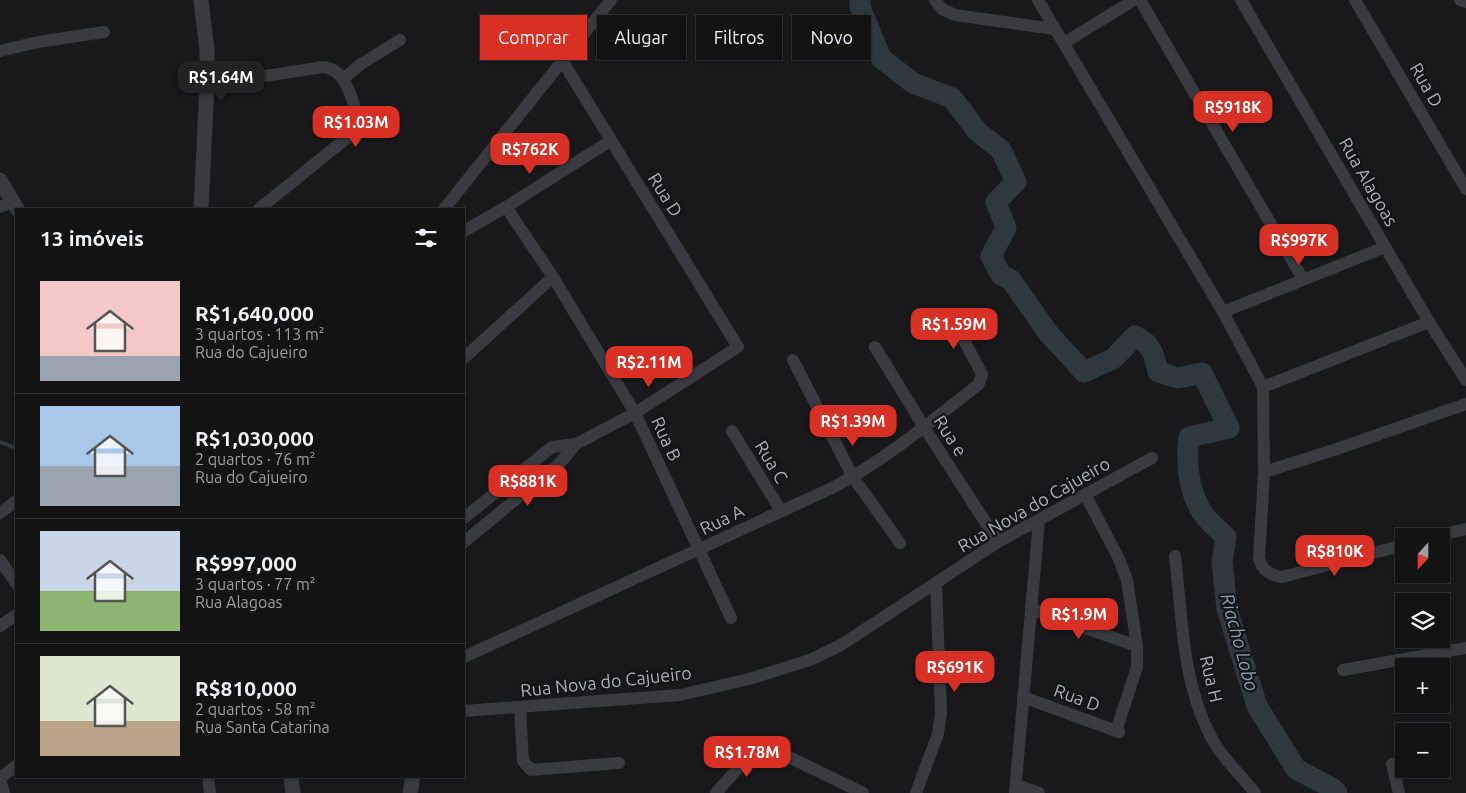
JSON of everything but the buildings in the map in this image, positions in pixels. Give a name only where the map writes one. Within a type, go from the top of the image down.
[{"type":"street","points":[[201,0],[207,50],[201,208]]},
{"type":"street","points":[[445,208],[563,62],[610,0]]},
{"type":"street","points":[[935,0],[942,9],[955,15],[1054,29]]},
{"type":"street","points":[[1038,0],[1223,312],[1263,387],[1264,472],[1259,559],[1267,573],[1282,577],[1290,576],[1395,547]]},
{"type":"street","points":[[1064,43],[1134,0]]},
{"type":"street","points":[[1140,0],[1303,279]]},
{"type":"street","name":"Rua Alagoas","points":[[1241,0],[1429,322],[1466,380]]},
{"type":"street","name":"Rua D","points":[[1355,0],[1466,189]]},
{"type":"street","points":[[1460,0],[1466,2]]},
{"type":"street","points":[[0,51],[38,42],[104,32]]},
{"type":"street","points":[[343,79],[361,64],[400,40]]},
{"type":"street","name":"Rua D","points":[[563,62],[738,347],[635,413]]},
{"type":"street","points":[[207,85],[328,67],[335,70],[343,79],[359,122],[359,128],[260,208]]},
{"type":"street","points":[[465,230],[506,207],[610,141]]},
{"type":"street","points":[[0,180],[10,206]]},
{"type":"street","name":"Rua B","points":[[506,207],[552,277],[635,413],[731,618]]},
{"type":"street","points":[[1223,312],[1385,247]]},
{"type":"street","points":[[465,357],[552,277]]},
{"type":"street","name":"Rua A","points":[[465,657],[699,551],[853,477],[924,428],[979,384],[982,374],[950,314]]},
{"type":"street","points":[[1263,387],[1429,322]]},
{"type":"street","name":"Rua e","points":[[875,347],[924,428],[998,542]]},
{"type":"street","points":[[793,360],[853,477],[900,543]]},
{"type":"street","points":[[1264,472],[1466,404]]},
{"type":"street","points":[[465,517],[552,447],[576,444],[635,413]]},
{"type":"street","name":"Rua C","points":[[732,431],[781,511]]},
{"type":"street","points":[[465,541],[562,461],[576,444]]},
{"type":"street","name":"Rua Nova do Cajueiro","points":[[465,711],[680,695],[749,679],[818,657],[841,645],[936,585],[998,542],[1152,458]]},
{"type":"street","points":[[516,476],[527,490]]},
{"type":"street","points":[[1031,609],[1137,646],[1125,576],[1085,494]]},
{"type":"street","points":[[0,512],[15,502]]},
{"type":"street","points":[[1039,520],[1022,697],[1016,789],[1039,793]]},
{"type":"street","points":[[1450,532],[1466,529]]},
{"type":"street","name":"Rua H","points":[[1175,556],[1189,673],[1201,714],[1211,737],[1221,753],[1255,793]]},
{"type":"street","points":[[0,560],[15,582]]},
{"type":"street","points":[[916,793],[938,734],[941,712],[936,585]]},
{"type":"street","points":[[0,626],[15,616]]},
{"type":"street","name":"Rua D","points":[[1022,697],[1118,732],[1137,667],[1137,646]]},
{"type":"street","points":[[1343,670],[1466,648]]},
{"type":"street","points":[[520,708],[523,761],[531,770],[619,763]]},
{"type":"street","points":[[716,793],[760,743],[863,793]]},
{"type":"street","points":[[1392,764],[1399,793]]},
{"type":"street","points":[[4,793],[0,778],[15,767]]},
{"type":"street","points":[[208,778],[210,793]]},
{"type":"street","points":[[292,778],[293,793]]},
{"type":"street","points":[[410,793],[413,778]]},
{"type":"waterway","name":"Riacho Lobo","points":[[860,0],[860,7],[881,58],[913,83],[952,98],[978,132],[1001,150],[1016,182],[996,202],[1006,228],[991,256],[1001,275],[1011,280],[1049,334],[1084,372],[1113,359],[1135,336],[1149,346],[1158,372],[1178,378],[1202,373],[1229,428],[1189,437],[1190,483],[1202,513],[1226,537],[1222,562],[1227,609],[1257,706],[1296,769],[1332,788],[1337,793]]},
{"type":"waterway","points":[[0,442],[15,448]]}]
